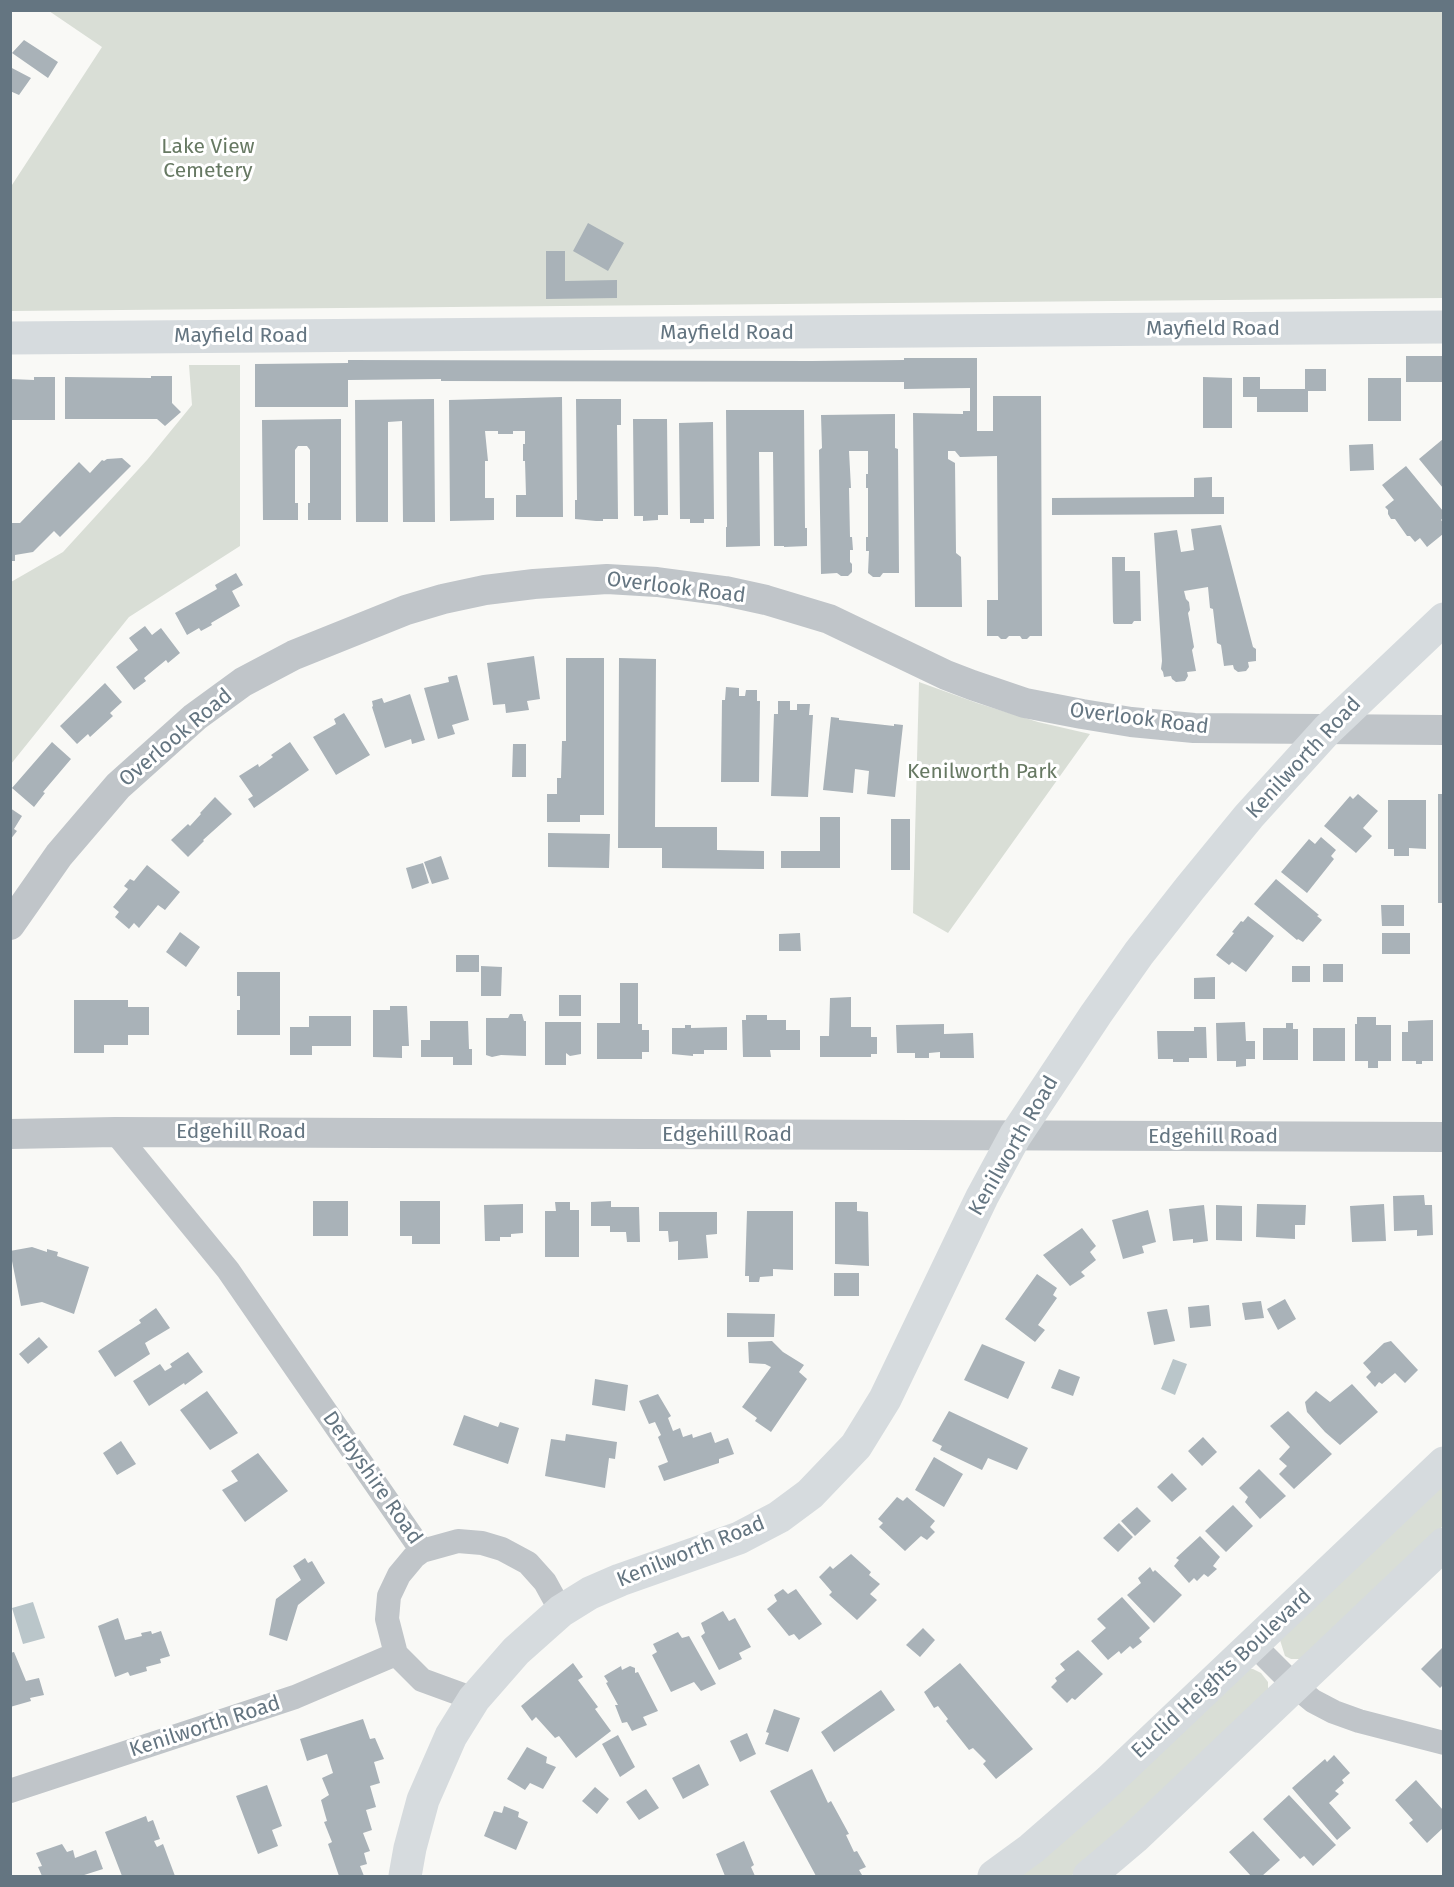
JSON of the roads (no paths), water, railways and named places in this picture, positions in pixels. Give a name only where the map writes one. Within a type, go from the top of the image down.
[{"type":"main road","name":"Mayfield Road","points":[[10,338],[1443,327]]},
{"type":"main road","name":"Kenilworth Road","points":[[561,1611],[590,1593],[620,1580],[739,1538],[778,1517],[810,1494],[835,1470],[874,1420],[982,1197],[1015,1136],[1096,1014],[1146,944],[1249,816],[1327,730],[1443,619]]},
{"type":"main road","name":"Euclid Heights Boulevard","points":[[994,1876],[1030,1850],[1109,1781],[1443,1463]]},
{"type":"main road","points":[[1089,1876],[1134,1838],[1443,1544]]},
{"type":"main road","points":[[405,1876],[410,1848],[427,1789],[451,1736],[474,1699],[516,1651],[561,1611]]},
{"type":"street","name":"Overlook Road","points":[[10,925],[59,855],[118,786],[195,717],[243,682],[294,655],[406,610],[485,590],[571,580],[607,579],[657,582],[725,591],[813,613],[945,675],[1025,703],[1131,722],[1194,728],[1443,730]]},
{"type":"street","name":"Edgehill Road","points":[[10,1134],[115,1132],[1443,1137]]},
{"type":"street","name":"Derbyshire Road","points":[[115,1132],[228,1270],[422,1551],[458,1541],[482,1543],[502,1549],[528,1563],[545,1582],[561,1611]]},
{"type":"street","points":[[422,1551],[399,1575],[389,1596],[387,1619],[396,1654],[422,1680],[474,1699]]},
{"type":"street","points":[[1254,1645],[1312,1701],[1359,1721],[1443,1743]]},
{"type":"street","name":"Kenilworth Road","points":[[10,1791],[295,1697],[396,1654]]},
{"type":"park label","name":"Lake View Cemetery","points":[[208,159]]},
{"type":"park label","name":"Kenilworth Park","points":[[982,772]]}]
